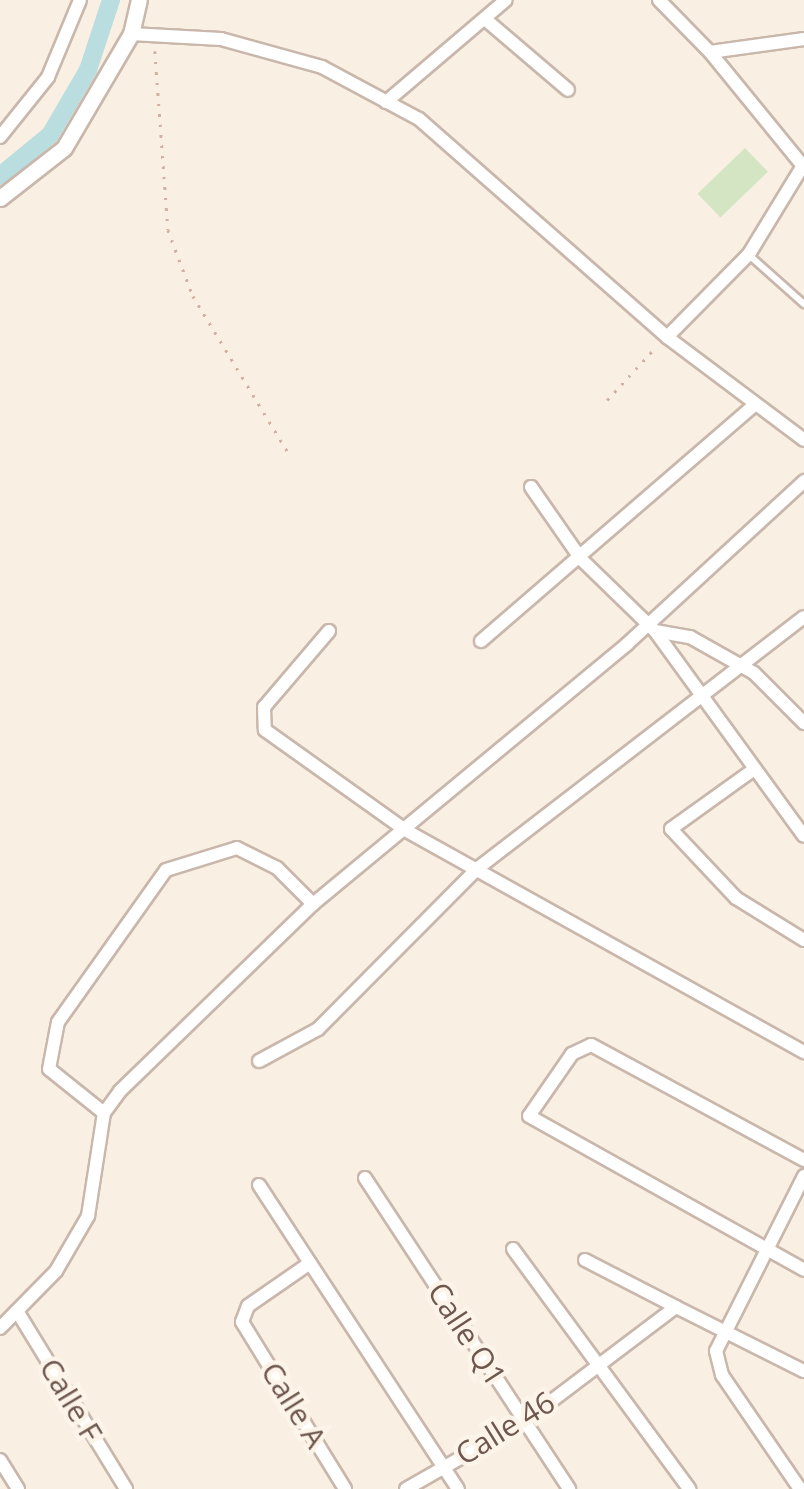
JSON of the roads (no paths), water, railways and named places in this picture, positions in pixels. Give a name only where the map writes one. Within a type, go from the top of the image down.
[{"type":"street","points":[[0,137],[48,77],[80,0]]},
{"type":"street","points":[[0,198],[64,148],[132,34],[139,0]]},
{"type":"street","points":[[386,102],[506,0]]},
{"type":"street","points":[[659,0],[710,52],[803,165],[748,254],[667,336]]},
{"type":"street","points":[[485,19],[568,90]]},
{"type":"street","points":[[132,34],[221,40],[322,67],[386,102],[461,149],[667,336],[753,406],[804,440]]},
{"type":"street","points":[[710,52],[804,39]]},
{"type":"street","points":[[481,642],[582,559],[753,406]]},
{"type":"street","points":[[0,1328],[88,1216],[104,1113],[313,904],[650,627],[804,480]]},
{"type":"street","points":[[531,487],[582,559],[650,627],[804,836]]},
{"type":"street","points":[[259,1061],[318,1029],[478,868],[804,617]]},
{"type":"street","points":[[650,627],[690,636],[739,664],[804,723]]},
{"type":"street","points":[[330,630],[260,724],[405,830],[804,1052]]},
{"type":"street","points":[[752,770],[672,829],[736,898],[804,940]]},
{"type":"street","points":[[104,1113],[49,1070],[54,1036],[76,986],[166,870],[237,848],[276,868],[313,904]]},
{"type":"street","points":[[804,1160],[591,1045],[572,1054],[528,1116],[804,1270]]},
{"type":"street","points":[[800,1489],[722,1376],[722,1329],[804,1176]]},
{"type":"street","name":"Calle Q1","points":[[365,1178],[569,1489]]},
{"type":"street","points":[[259,1185],[458,1489]]},
{"type":"street","points":[[513,1249],[602,1364],[689,1489]]},
{"type":"street","points":[[585,1260],[804,1372]]},
{"type":"street","name":"Calle A","points":[[310,1263],[248,1306],[242,1322],[346,1489]]},
{"type":"street","name":"Calle 46","points":[[406,1489],[525,1421],[676,1307]]},
{"type":"street","name":"Calle F","points":[[17,1311],[126,1489]]},
{"type":"street","points":[[0,1460],[18,1489]]},
{"type":"lane","points":[[748,254],[804,304]]},
{"type":"waterway","points":[[0,176],[50,135],[88,70],[111,0]]}]
